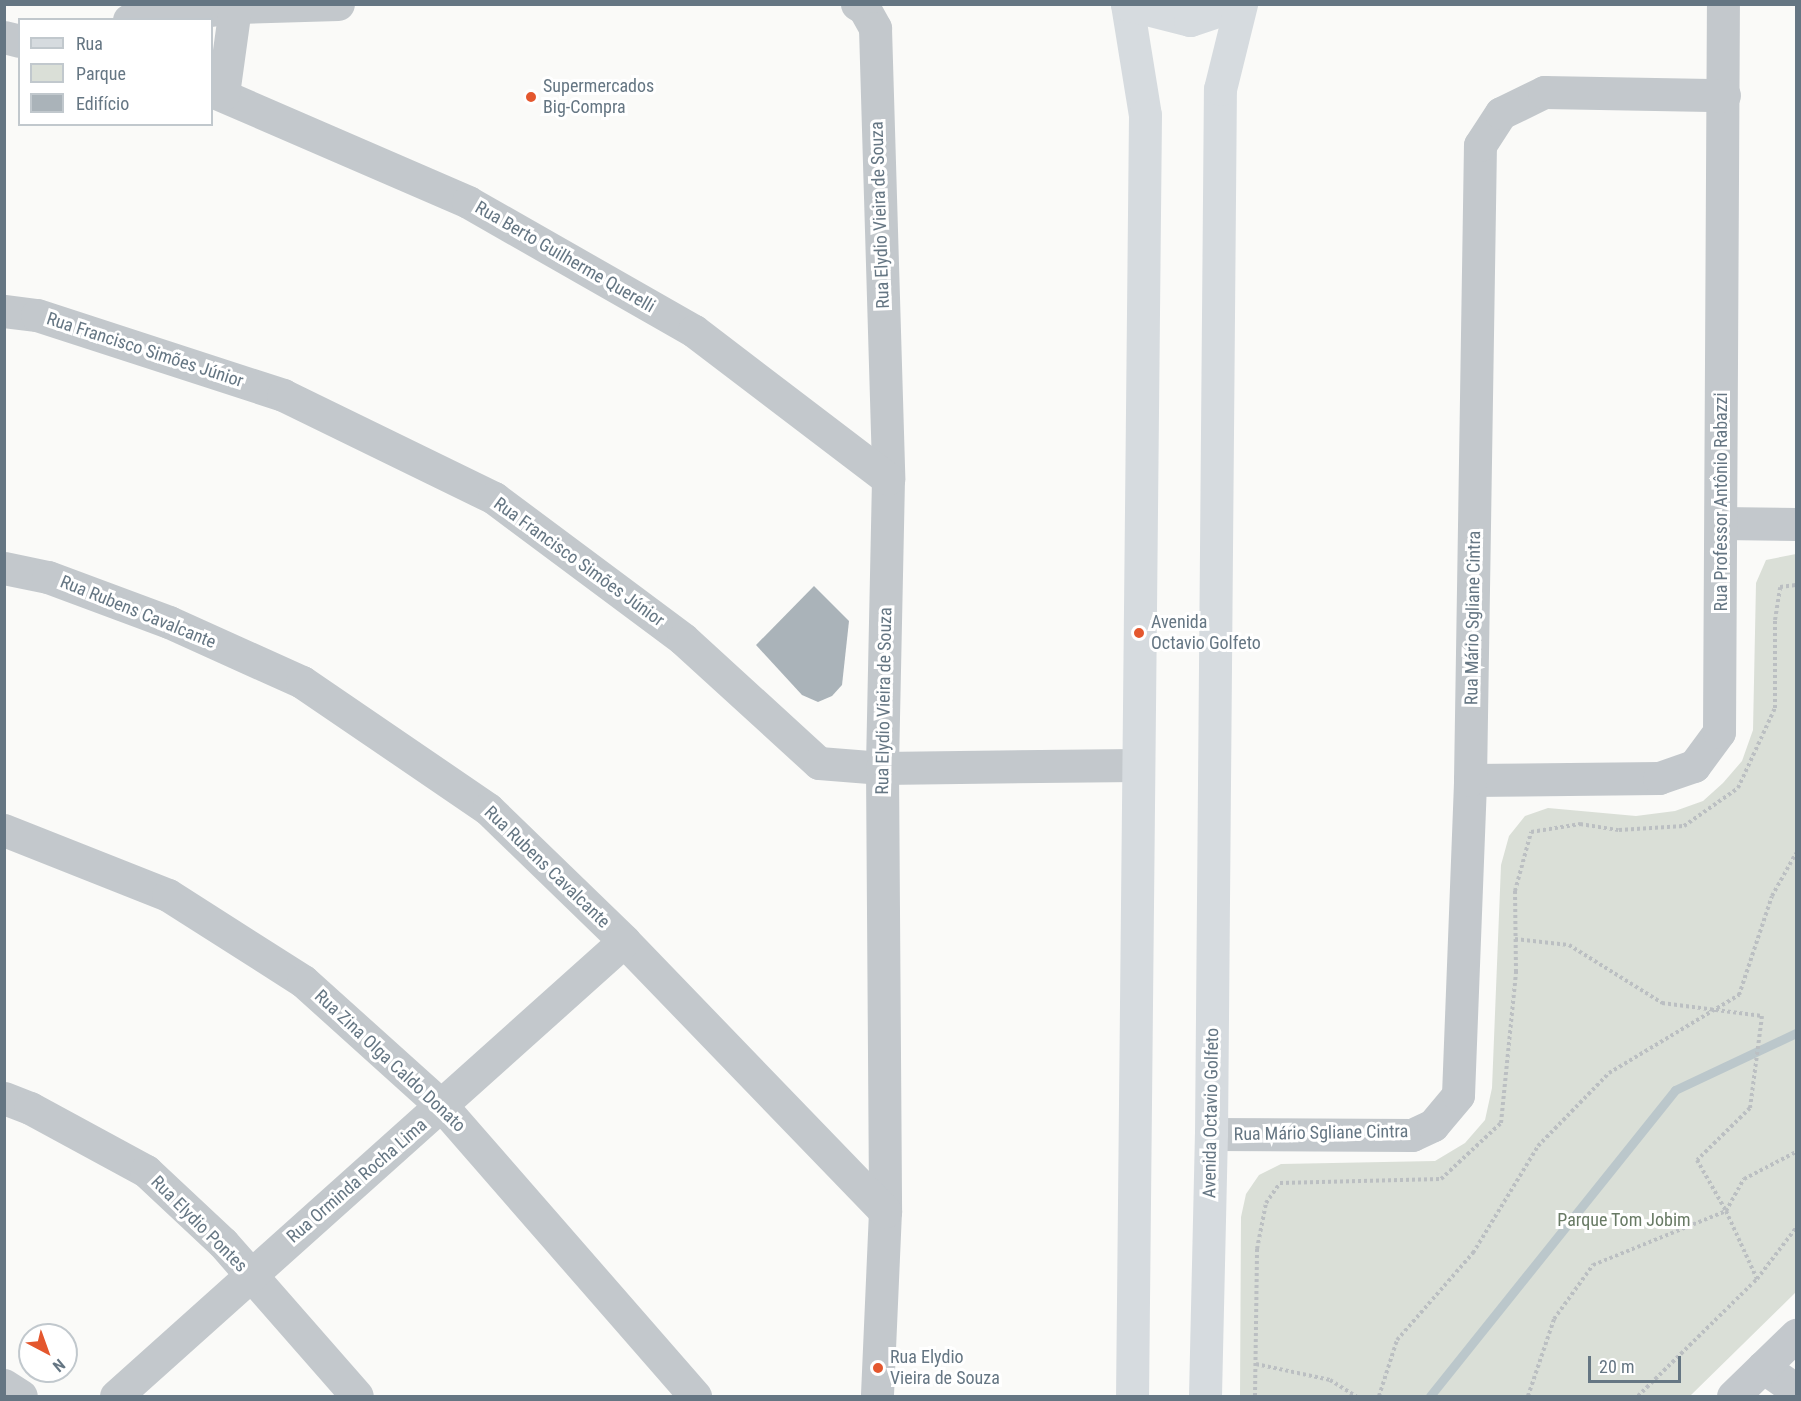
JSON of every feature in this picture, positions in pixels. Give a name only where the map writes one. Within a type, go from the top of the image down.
[{"type":"street","points":[[145,18],[235,7],[338,4]]},
{"type":"street","points":[[1132,1396],[1145,115],[1127,4],[1190,20],[1239,4]]},
{"type":"street","name":"Avenida Octavio Golfeto","points":[[1205,1396],[1211,1134],[1220,89],[1239,4]]},
{"type":"street","name":"Rua Professor Antônio Rabazzi","points":[[1470,780],[1659,778],[1694,766],[1719,732],[1723,4]]},
{"type":"street","name":"Rua Elydio Vieira de Souza","points":[[861,6],[875,28],[888,479],[882,768],[885,1211],[877,1396]]},
{"type":"street","points":[[217,92],[235,7]]},
{"type":"street","name":"Rua Berto Guilherme Querelli","points":[[217,92],[468,202],[694,331],[888,479]]},
{"type":"street","name":"Rua Mário Sgliane Cintra","points":[[1211,1134],[1412,1134],[1433,1125],[1458,1095],[1470,780],[1480,145],[1501,113],[1544,92],[1724,95]]},
{"type":"street","name":"Rua Francisco Simões Júnior","points":[[4,311],[37,315],[283,394],[494,498],[683,639],[819,763],[882,768],[1137,765]]},
{"type":"street","points":[[1721,523],[1797,524]]},
{"type":"street","name":"Rua Rubens Cavalcante","points":[[4,568],[48,577],[169,621],[302,682],[488,809],[624,941],[885,1211]]},
{"type":"street","name":"Rua Zina Olga Caldo Donato","points":[[4,830],[168,895],[303,981],[442,1106],[695,1396]]},
{"type":"street","name":"Rua Orminda Rocha Lima","points":[[116,1396],[624,941]]},
{"type":"street","name":"Rua Elydio Pontes","points":[[4,1098],[30,1108],[146,1171],[223,1243],[357,1396]]},
{"type":"street","points":[[1733,1396],[1797,1335]]},
{"type":"street","points":[[1763,1367],[1797,1390]]},
{"type":"street","points":[[4,1385],[21,1396]]},
{"type":"path","points":[[1255,1396],[1257,1249],[1266,1203],[1280,1183],[1441,1179],[1501,1123],[1516,972],[1515,891],[1531,832],[1580,824],[1619,830],[1684,826],[1738,788],[1775,708],[1775,620],[1780,587],[1797,585]]},
{"type":"path","points":[[1379,1396],[1398,1340],[1473,1253],[1538,1146],[1609,1073],[1718,1010],[1739,995],[1772,896],[1797,853]]},
{"type":"path","points":[[1515,939],[1569,945],[1662,1003],[1762,1016],[1750,1108],[1697,1160],[1726,1211],[1757,1279]]},
{"type":"path","points":[[1528,1396],[1554,1318],[1593,1265],[1726,1211],[1744,1179],[1797,1152]]},
{"type":"path","points":[[1638,1396],[1757,1279],[1797,1228]]},
{"type":"path","points":[[1256,1364],[1330,1380],[1356,1396]]},
{"type":"green space","name":"Parque Tom Jobim","points":[[1796,554],[1796,1292],[1690,1396],[1240,1396],[1241,1217],[1246,1194],[1259,1175],[1281,1164],[1435,1161],[1465,1143],[1485,1120],[1492,1088],[1501,865],[1509,836],[1525,816],[1548,808],[1636,816],[1675,811],[1703,801],[1723,783],[1742,761],[1753,730],[1756,583],[1766,560]]},
{"type":"building","points":[[814,586],[849,621],[842,685],[832,696],[818,702],[802,695],[756,645]]},
{"type":"waterway","points":[[1430,1396],[1675,1090],[1796,1033]]},
{"type":"place","name":"Supermercados Big-Compra","points":[[531,97]]},
{"type":"place","name":"Avenida Octavio Golfeto","points":[[1139,633]]},
{"type":"place","name":"Rua Elydio Vieira de Souza","points":[[878,1368]]}]
